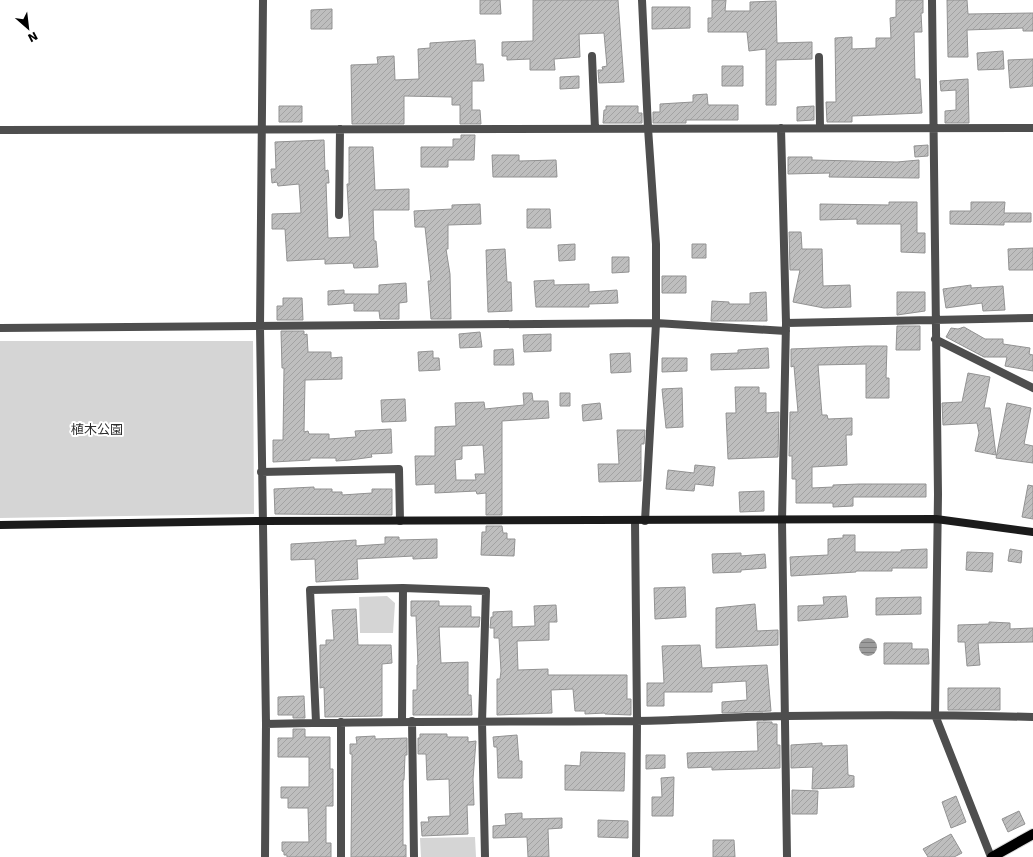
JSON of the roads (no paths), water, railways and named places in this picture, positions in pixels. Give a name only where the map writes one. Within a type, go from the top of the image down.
[{"type":"main road","points":[[991,857],[1033,834]]},
{"type":"street","points":[[263,0],[260,327],[266,724],[265,857]]},
{"type":"street","points":[[642,0],[648,128],[656,244],[656,323],[645,521]]},
{"type":"street","points":[[932,0],[934,319],[938,494],[936,519],[935,715],[991,857]]},
{"type":"street","points":[[592,56],[595,129]]},
{"type":"street","points":[[819,57],[820,128]]},
{"type":"street","points":[[781,128],[786,327],[782,521],[787,857]]},
{"type":"street","points":[[0,130],[1033,128]]},
{"type":"street","points":[[339,215],[340,129]]},
{"type":"street","points":[[0,328],[656,323],[786,327],[934,319],[1033,318]]},
{"type":"street","points":[[935,339],[1033,388]]},
{"type":"street","points":[[261,472],[398,469],[400,521]]},
{"type":"street","points":[[0,525],[262,521],[782,521],[936,519],[1033,532]]},
{"type":"street","points":[[635,521],[637,721],[636,857]]},
{"type":"street","points":[[316,722],[310,590],[403,588],[486,591],[482,722],[485,857]]},
{"type":"street","points":[[402,720],[403,588]]},
{"type":"street","points":[[266,724],[402,720],[482,722],[529,720],[637,721],[786,716],[935,715],[1033,717]]},
{"type":"street","points":[[412,721],[414,857]]},
{"type":"street","points":[[341,722],[341,857]]},
{"type":"park label","name":"植木公園","points":[[97,429]]}]
